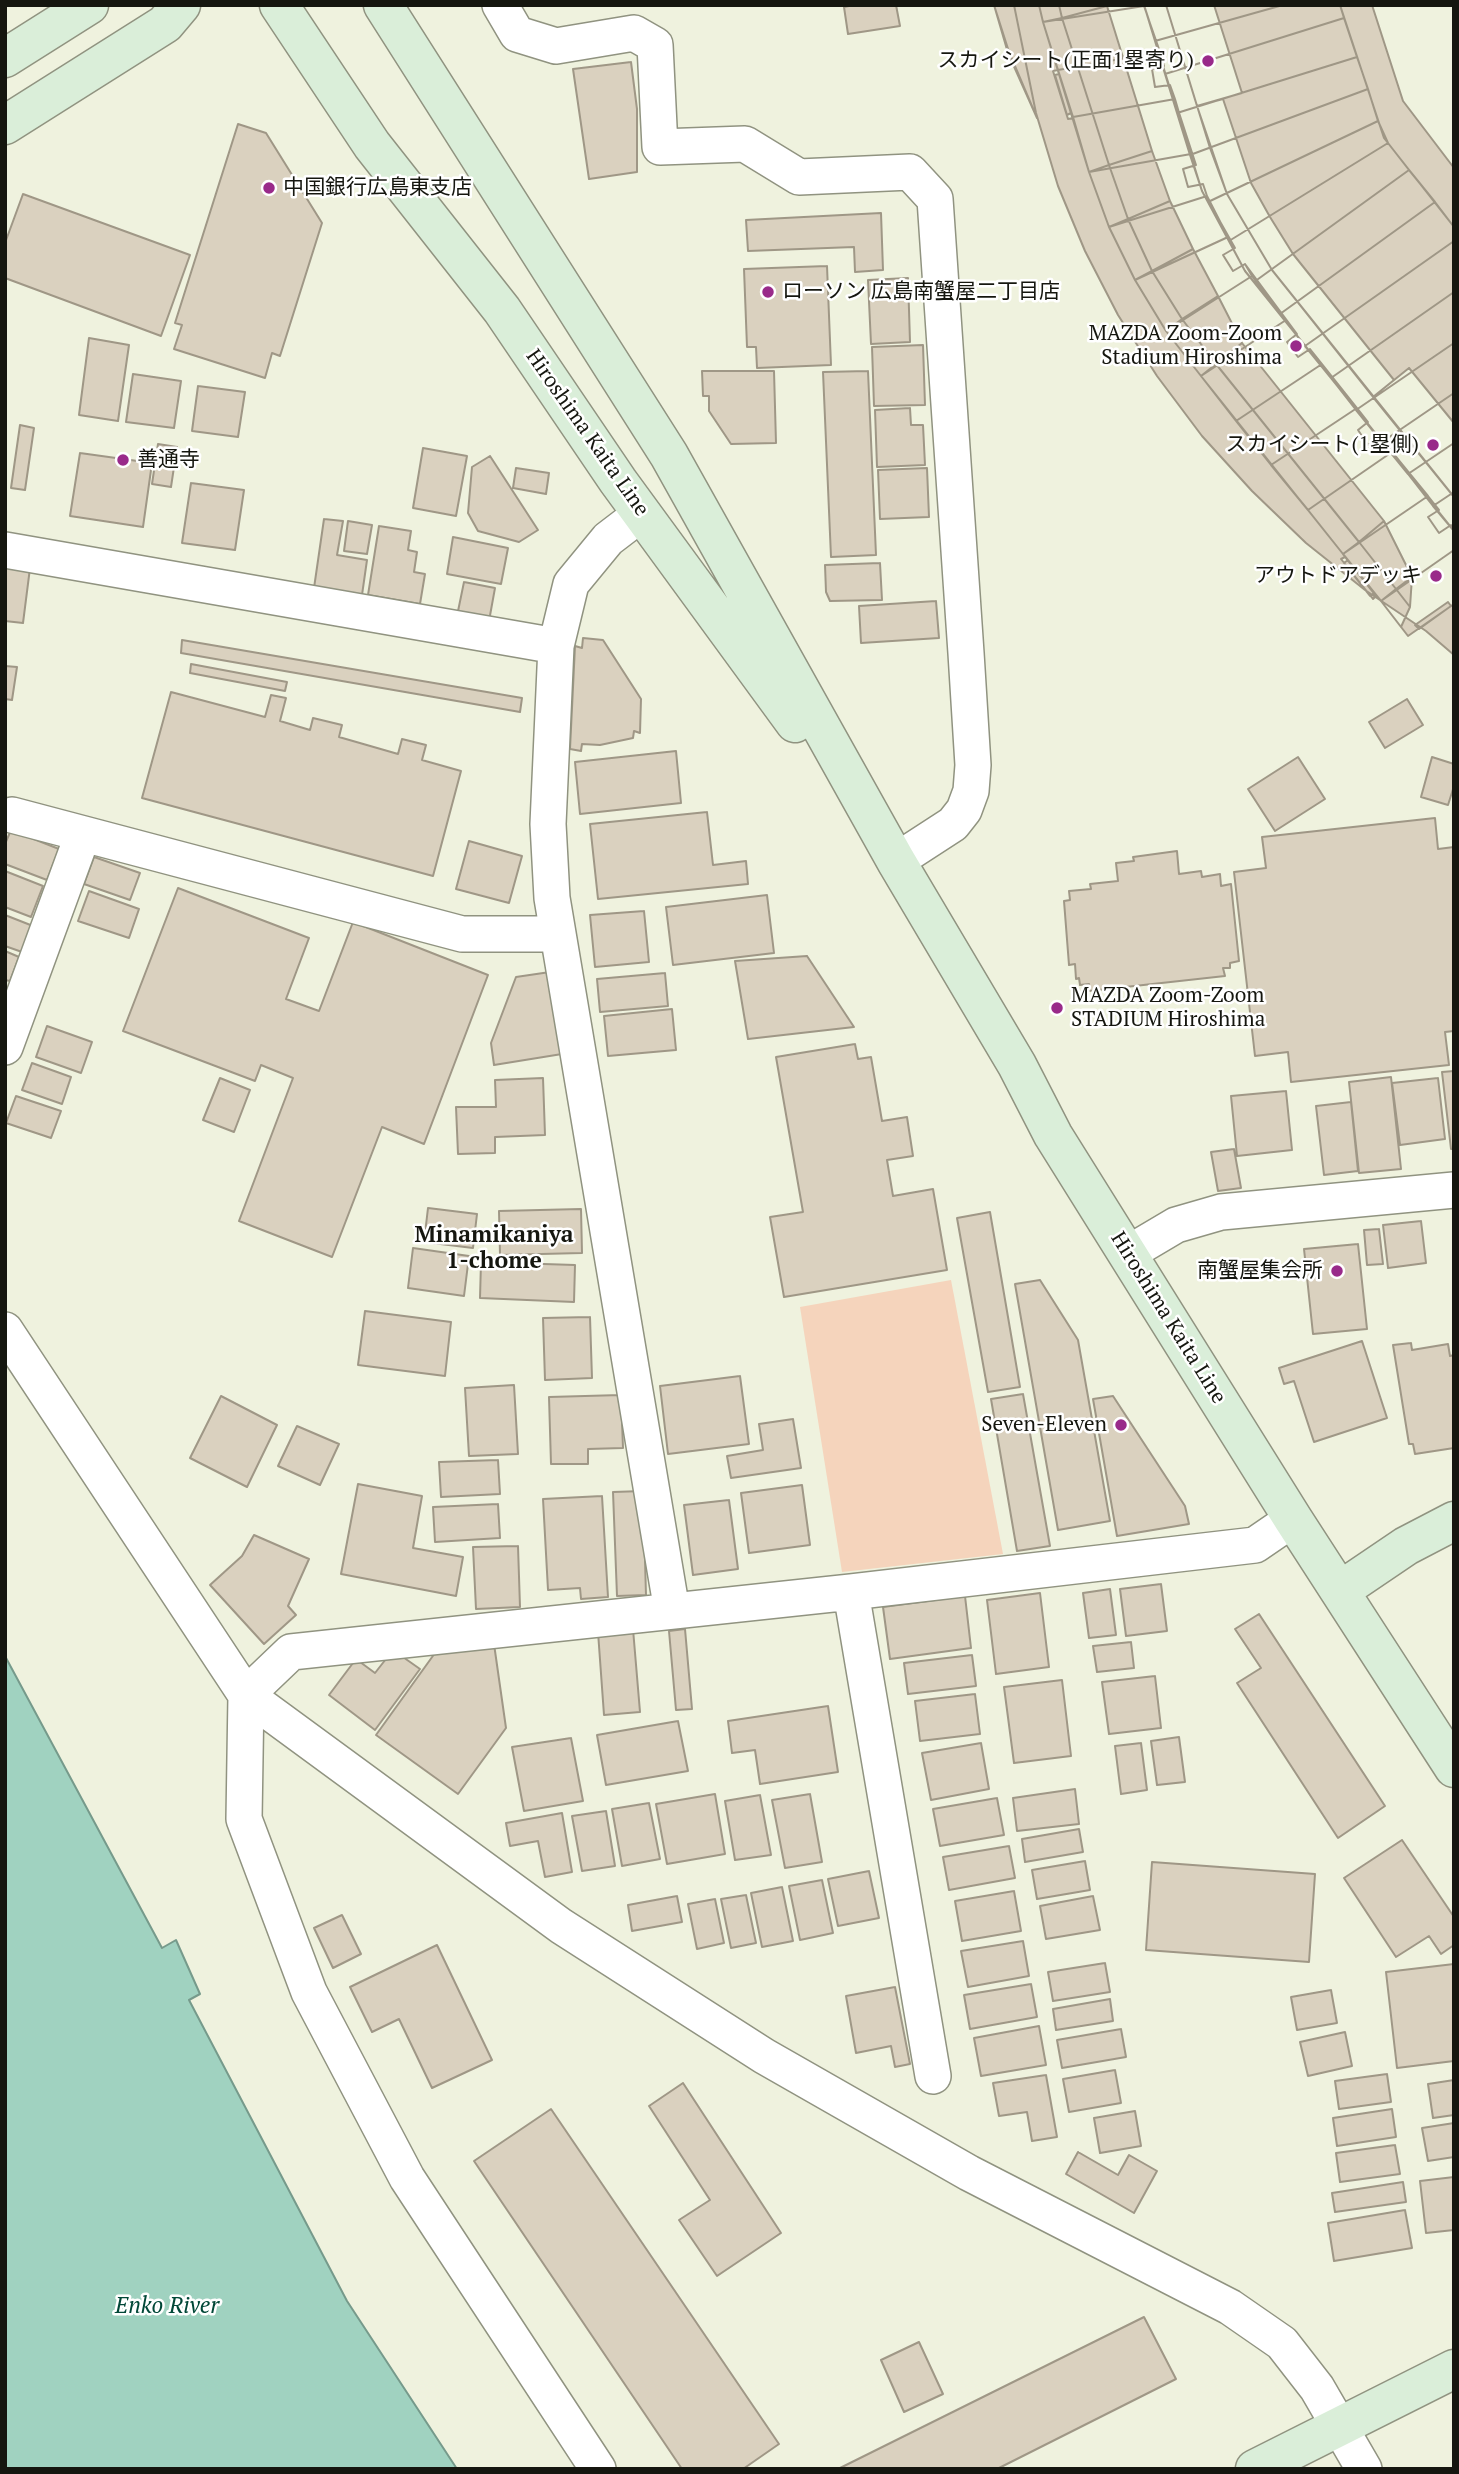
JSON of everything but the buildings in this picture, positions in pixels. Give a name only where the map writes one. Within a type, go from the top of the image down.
[{"type":"main road","points":[[5,58],[89,5]]},
{"type":"main road","points":[[5,125],[165,24],[181,5]]},
{"type":"main road","name":"Hiroshima Kaita Line","points":[[279,5],[372,145],[502,310],[642,513],[896,861]]},
{"type":"main road","name":"Hiroshima Kaita Line","points":[[383,5],[669,455],[896,861],[1017,1065],[1053,1135],[1293,1519],[1454,1768]]},
{"type":"main road","points":[[1341,1590],[1406,1546],[1454,1521]]},
{"type":"main road","points":[[1255,2469],[1454,2369]]},
{"type":"street","points":[[500,5],[517,34],[556,46],[634,33],[655,45],[660,147],[745,144],[799,177],[910,172],[936,199],[973,765],[971,791],[964,810],[953,824],[896,861]]},
{"type":"street","points":[[642,513],[608,540],[571,584],[556,646],[548,824],[552,898],[672,1611]]},
{"type":"street","points":[[5,550],[556,646]]},
{"type":"street","points":[[12,815],[462,934],[558,934]]},
{"type":"street","points":[[5,1046],[83,834]]},
{"type":"street","points":[[1128,1254],[1176,1225],[1221,1212],[1454,1190]]},
{"type":"street","points":[[5,1330],[246,1695],[561,1926],[764,2056],[969,2173],[1230,2307],[1282,2343],[1317,2388],[1364,2469]]},
{"type":"street","points":[[598,2469],[407,2178],[309,1992],[244,1819],[246,1695],[291,1652],[851,1592],[1255,1545],[1293,1519]]},
{"type":"street","points":[[851,1592],[933,2076]]},
{"type":"shaded area","points":[[951,1280],[1003,1554],[842,1572],[800,1307]]},
{"type":"water","name":"Enko River","points":[[5,1656],[162,1948],[176,1940],[200,1994],[189,2000],[347,2301],[457,2469],[5,2469]]},
{"type":"place","name":"スカイシート(正面1塁寄り)","points":[[1208,61]]},
{"type":"place","name":"中国銀行広島東支店","points":[[269,188]]},
{"type":"place","name":"ローソン 広島南蟹屋二丁目店","points":[[768,292]]},
{"type":"place","name":"MAZDA Zoom-Zoom Stadium Hiroshima","points":[[1296,346]]},
{"type":"place","name":"スカイシート(1塁側)","points":[[1433,445]]},
{"type":"place","name":"善通寺","points":[[123,460]]},
{"type":"place","name":"アウトドアデッキ","points":[[1436,576]]},
{"type":"place","name":"MAZDA Zoom-Zoom STADIUM Hiroshima","points":[[1057,1008]]},
{"type":"place","name":"南蟹屋集会所","points":[[1337,1271]]},
{"type":"place","name":"Seven-Eleven","points":[[1121,1425]]},
{"type":"district","name":"Minamikaniya 1-chome","points":[[494,1248]]}]
